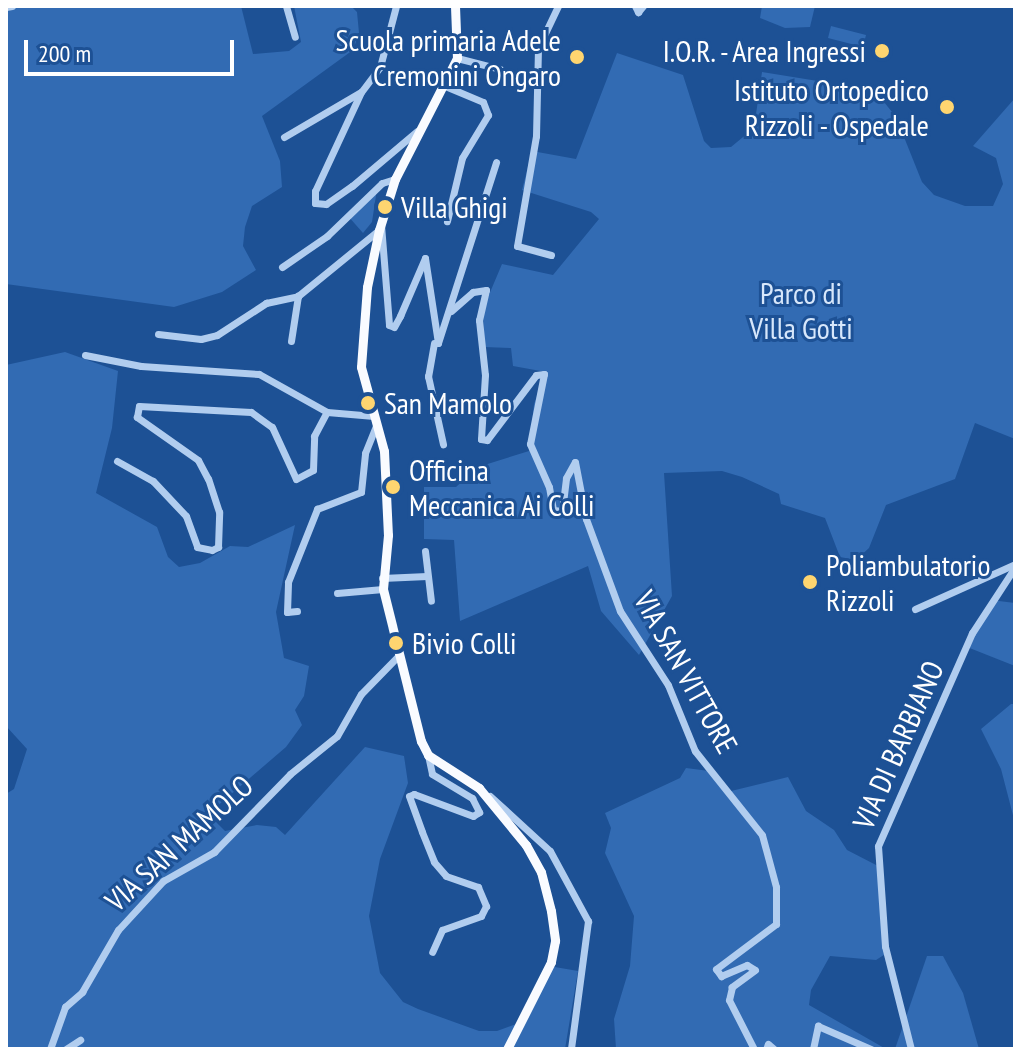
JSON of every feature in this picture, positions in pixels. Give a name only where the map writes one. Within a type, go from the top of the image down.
[{"type":"main road","points":[[455,6],[457,58],[395,179],[380,227],[361,333],[361,367],[375,420],[388,510],[383,589],[428,755],[479,788],[531,853],[555,930],[544,982],[507,1049]]},
{"type":"street","points":[[286,6],[295,37]]},
{"type":"street","points":[[396,6],[380,67],[361,92],[315,191],[315,203],[326,204],[352,186],[421,128]]},
{"type":"street","points":[[551,255],[517,246],[536,136],[538,48],[558,6]]},
{"type":"street","points":[[635,6],[638,12],[643,6]]},
{"type":"street","points":[[457,58],[500,69]]},
{"type":"street","points":[[445,86],[488,107],[462,158],[447,221]]},
{"type":"street","points":[[284,137],[361,92]]},
{"type":"street","points":[[451,311],[496,162]]},
{"type":"street","points":[[282,267],[327,236],[382,183],[395,179]]},
{"type":"street","points":[[158,334],[201,339],[217,335],[266,303],[298,296],[380,227]]},
{"type":"street","name":"VIA SAN VITTORE","points":[[380,227],[389,325],[394,327],[400,316],[425,258],[434,343],[428,376],[443,444]]},
{"type":"street","name":"VIA SAN VITTORE","points":[[434,343],[441,341],[451,311],[473,292],[486,290],[479,320],[485,375],[481,439],[487,440],[536,375],[544,374],[530,444],[549,487],[553,510],[562,511],[566,478],[575,462],[586,519],[620,611],[668,685],[695,751],[762,835],[776,887],[776,924],[716,969],[721,976],[747,965],[755,970],[732,987],[729,1000],[754,1049]]},
{"type":"street","points":[[291,341],[298,296]]},
{"type":"street","points":[[85,355],[141,366],[259,374],[327,412],[375,420],[365,453],[361,492],[317,509],[288,582],[287,612],[297,611]]},
{"type":"street","points":[[117,461],[153,481],[186,516],[197,547],[212,550],[218,547],[219,512],[198,460],[137,417],[139,406],[251,412],[272,427],[296,479],[313,470],[314,436],[327,412]]},
{"type":"street","points":[[425,551],[431,601]]},
{"type":"street","name":"VIA DI BARBIANO","points":[[915,609],[1015,566]]},
{"type":"street","name":"VIA DI BARBIANO","points":[[911,1049],[885,946],[878,846],[972,633],[1015,566]]},
{"type":"street","points":[[382,578],[427,576]]},
{"type":"street","points":[[337,593],[383,589]]},
{"type":"street","name":"VIA SAN MAMOLO","points":[[50,1049],[65,1007],[82,992],[102,949],[126,920],[163,881],[221,846],[290,774],[337,736],[361,694],[399,655]]},
{"type":"street","points":[[428,755],[432,774],[478,803],[479,812],[473,816],[414,794],[409,796],[426,842],[446,876],[478,887],[486,906],[481,916],[442,930],[432,952]]},
{"type":"street","points":[[479,788],[550,851],[588,921],[571,1049]]},
{"type":"street","points":[[813,1049],[818,1026],[871,1049]]},
{"type":"street","points":[[66,1049],[80,1040]]},
{"type":"street","points":[[766,1049],[768,1044],[774,1049]]},
{"type":"green space","points":[[6,6],[241,6],[253,54],[289,51],[301,42],[294,6],[351,6],[357,12],[359,33],[353,50],[262,116],[280,161],[282,187],[252,206],[245,227],[243,246],[256,270],[222,292],[174,307],[6,284]]},
{"type":"green space","points":[[762,6],[815,6],[810,27],[785,28],[760,18]]},
{"type":"green space","points":[[831,26],[866,35],[863,47],[828,38]]},
{"type":"green space","name":"Parco di Villa Gotti","points":[[617,53],[683,75],[704,141],[711,148],[731,147],[754,128],[762,72],[861,88],[880,97],[896,117],[922,182],[934,195],[965,206],[993,206],[1003,184],[996,158],[973,146],[1015,98],[1015,439],[975,423],[955,479],[886,505],[869,548],[856,560],[840,557],[825,518],[781,504],[779,494],[742,477],[722,471],[664,473],[672,596],[639,655],[601,611],[588,566],[460,621],[454,540],[424,539],[424,487],[456,487],[478,467],[529,451],[534,404],[546,372],[513,366],[511,348],[484,347],[483,309],[502,264],[553,275],[599,219],[591,212],[522,190],[532,151],[576,159]]},
{"type":"green space","points":[[377,189],[372,222],[363,233],[348,216]]},
{"type":"green space","points":[[65,352],[118,371],[112,428],[96,493],[157,527],[168,557],[179,567],[200,563],[230,546],[248,547],[295,525],[276,612],[284,658],[309,666],[304,696],[295,710],[302,725],[286,747],[208,814],[225,831],[257,825],[276,827],[285,835],[365,747],[404,756],[408,783],[380,859],[369,916],[380,973],[403,1002],[479,1031],[497,1031],[519,1023],[549,966],[578,971],[565,1049],[6,1049],[6,794],[14,789],[27,749],[6,726],[6,365]]},
{"type":"green space","points":[[991,600],[1015,603],[1015,666],[967,647]]},
{"type":"green space","points":[[1015,704],[1015,823],[1001,769],[981,729]]},
{"type":"green space","points":[[686,768],[709,771],[727,792],[788,777],[806,811],[834,830],[847,850],[878,866],[887,953],[876,960],[830,956],[811,990],[809,1005],[886,1049],[616,1049],[614,1019],[630,966],[634,916],[605,853],[611,828],[605,813],[680,778]]},
{"type":"green space","points":[[927,956],[943,956],[963,993],[979,1049],[895,1049]]},
{"type":"place","name":"I.O.R. - Area Ingressi","points":[[882,51]]},
{"type":"place","name":"Scuola primaria Adele Cremonini Ongaro","points":[[577,57]]},
{"type":"place","name":"Istituto Ortopedico Rizzoli - Ospedale","points":[[947,107]]},
{"type":"place","name":"Villa Ghigi","points":[[385,207]]},
{"type":"place","name":"San Mamolo","points":[[368,403]]},
{"type":"place","name":"Officina Meccanica Ai Colli","points":[[393,487]]},
{"type":"place","name":"Poliambulatorio Rizzoli","points":[[810,582]]},
{"type":"place","name":"Bivio Colli","points":[[396,643]]}]
